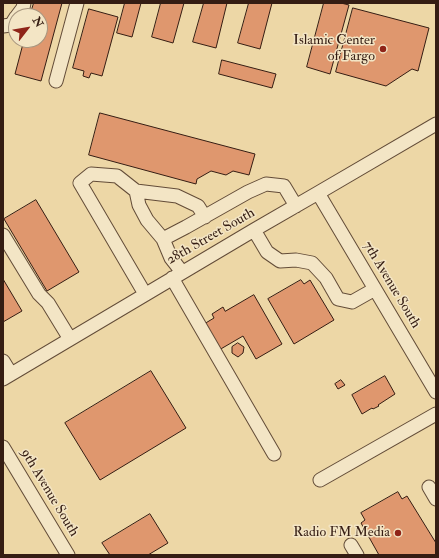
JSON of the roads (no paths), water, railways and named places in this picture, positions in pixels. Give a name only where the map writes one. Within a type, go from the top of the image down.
[{"type":"street","points":[[56,81],[77,3]]},
{"type":"street","name":"28th Street South","points":[[7,377],[177,275],[436,124]]},
{"type":"street","points":[[145,294],[80,183],[91,174],[117,176],[136,191],[177,196],[198,206],[205,216]]},
{"type":"street","points":[[164,239],[248,192],[266,184],[284,186],[296,206]]},
{"type":"street","points":[[136,191],[139,205],[147,220],[164,239],[177,275],[274,454]]},
{"type":"street","name":"7th Avenue South","points":[[318,193],[436,392]]},
{"type":"street","points":[[254,230],[266,252],[280,261],[296,260],[312,263],[326,278],[338,300],[352,302],[375,289]]},
{"type":"street","points":[[3,235],[39,294],[48,303],[70,339]]},
{"type":"street","points":[[3,361],[7,377]]},
{"type":"street","points":[[320,480],[436,414]]},
{"type":"street","name":"9th Avenue South","points":[[3,447],[68,555]]},
{"type":"street","points":[[429,487],[436,498]]},
{"type":"place","name":"Islamic Center of Fargo","points":[[383,49]]},
{"type":"place","name":"Radio FM Media","points":[[398,533]]}]
